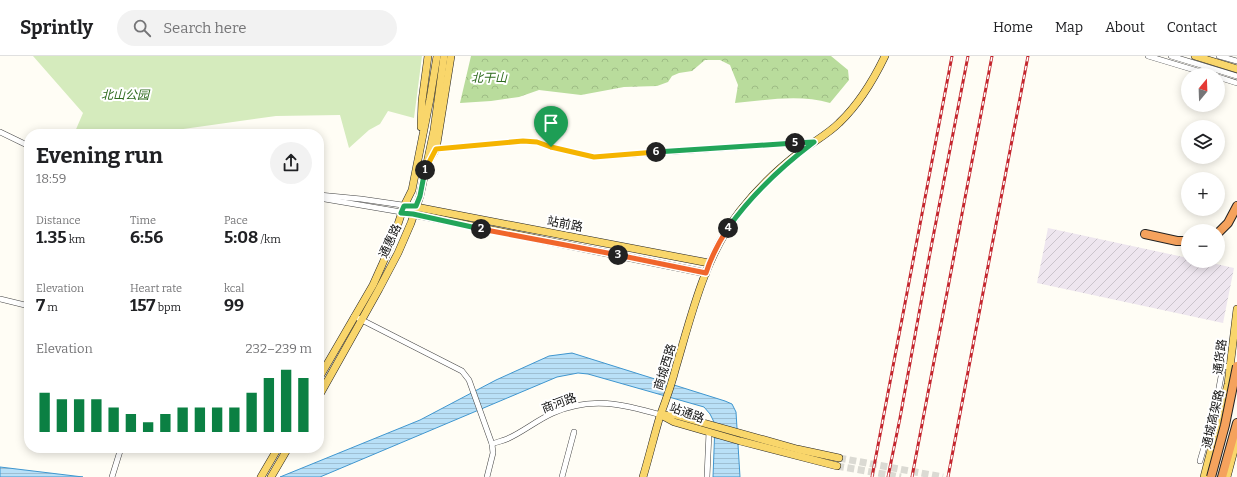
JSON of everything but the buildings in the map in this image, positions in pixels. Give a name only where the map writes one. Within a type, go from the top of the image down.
[{"type":"highway","points":[[1225,226],[1237,206]]},
{"type":"highway","points":[[1146,234],[1181,241]]},
{"type":"highway","name":"通城高架路","points":[[1211,477],[1225,425],[1233,366]]},
{"type":"highway","name":"通城高架路","points":[[1222,477],[1237,423]]},
{"type":"main road","points":[[417,165],[422,101],[428,56]]},
{"type":"main road","name":"通惠路","points":[[324,369],[373,284],[393,239],[401,213],[412,190],[437,56]]},
{"type":"main road","name":"通惠路","points":[[324,387],[398,253],[420,196],[434,130],[444,56]]},
{"type":"main road","points":[[425,168],[436,149],[451,56]]},
{"type":"main road","name":"商城西路","points":[[643,477],[709,263],[723,236],[740,211],[760,188],[814,142],[839,123],[864,95],[885,56]]},
{"type":"main road","points":[[1195,56],[1237,68]]},
{"type":"main road","name":"站前路","points":[[416,206],[709,263]]},
{"type":"main road","points":[[413,214],[706,273]]},
{"type":"main road","name":"通货路","points":[[1204,477],[1233,366],[1237,309]]},
{"type":"main road","points":[[1233,366],[1237,369]]},
{"type":"main road","points":[[1228,384],[1237,386]]},
{"type":"main road","name":"站通路","points":[[661,415],[675,416],[709,424],[740,437],[836,466]]},
{"type":"main road","name":"站通路","points":[[661,415],[674,422],[709,432],[839,458]]},
{"type":"main road","points":[[1227,477],[1237,439]]},
{"type":"main road","points":[[261,477],[275,453]]},
{"type":"main road","points":[[271,477],[285,453]]},
{"type":"street","points":[[1148,56],[1188,68]]},
{"type":"street","points":[[1171,56],[1237,76]]},
{"type":"street","points":[[1219,56],[1237,60]]},
{"type":"street","points":[[1226,58],[1237,68]]},
{"type":"street","points":[[1225,79],[1237,83]]},
{"type":"street","points":[[0,132],[24,144]]},
{"type":"street","points":[[436,149],[523,141],[537,142],[551,147],[594,157],[814,142]]},
{"type":"street","points":[[324,195],[361,199],[404,206],[416,206]]},
{"type":"street","points":[[324,199],[413,214]]},
{"type":"street","points":[[0,298],[24,305]]},
{"type":"street","points":[[354,316],[462,371],[469,380],[492,444],[493,453],[487,477]]},
{"type":"street","points":[[1200,461],[1215,409],[1223,366],[1233,366]]},
{"type":"street","name":"商河路","points":[[492,444],[507,439],[553,413],[580,405],[608,403],[636,408],[661,415]]},
{"type":"street","points":[[562,477],[574,432]]},
{"type":"street","points":[[707,477],[709,432]]},
{"type":"street","points":[[112,477],[119,453]]},
{"type":"shaded area","points":[[1048,228],[1181,256],[1181,268],[1225,268],[1225,266],[1234,268],[1223,323],[1037,283]]},
{"type":"green space","name":"北山公园","points":[[33,56],[422,56],[414,118],[388,111],[380,124],[369,130],[349,148],[340,115],[276,116],[183,129],[76,129],[83,113]]},
{"type":"green space","name":"北干山","points":[[471,56],[831,56],[848,70],[849,80],[830,103],[819,100],[795,98],[735,103],[738,85],[730,65],[720,60],[705,60],[692,71],[679,73],[672,76],[668,82],[657,86],[624,87],[581,95],[539,90],[519,97],[460,103]]},
{"type":"water","points":[[572,353],[732,404],[736,412],[740,477],[713,477],[715,424],[710,414],[704,407],[588,374],[578,373],[557,377],[320,477],[280,477],[420,420],[496,380],[549,356]]},
{"type":"water","points":[[0,467],[83,477],[0,477]]},
{"type":"tunnel","points":[[839,458],[943,477]]},
{"type":"tunnel","points":[[837,466],[901,477]]},
{"type":"railway","points":[[872,477],[952,56]]},
{"type":"railway","points":[[888,477],[968,56]]},
{"type":"railway","points":[[912,477],[992,56]]},
{"type":"railway","points":[[948,477],[1028,56]]},
{"type":"route","points":[[523,141],[537,142],[551,147],[594,157],[814,142],[800,152],[760,188],[740,211],[723,236],[709,263],[706,273],[413,214],[401,213],[404,206],[416,206],[420,196],[425,168],[436,149],[523,141]]}]
